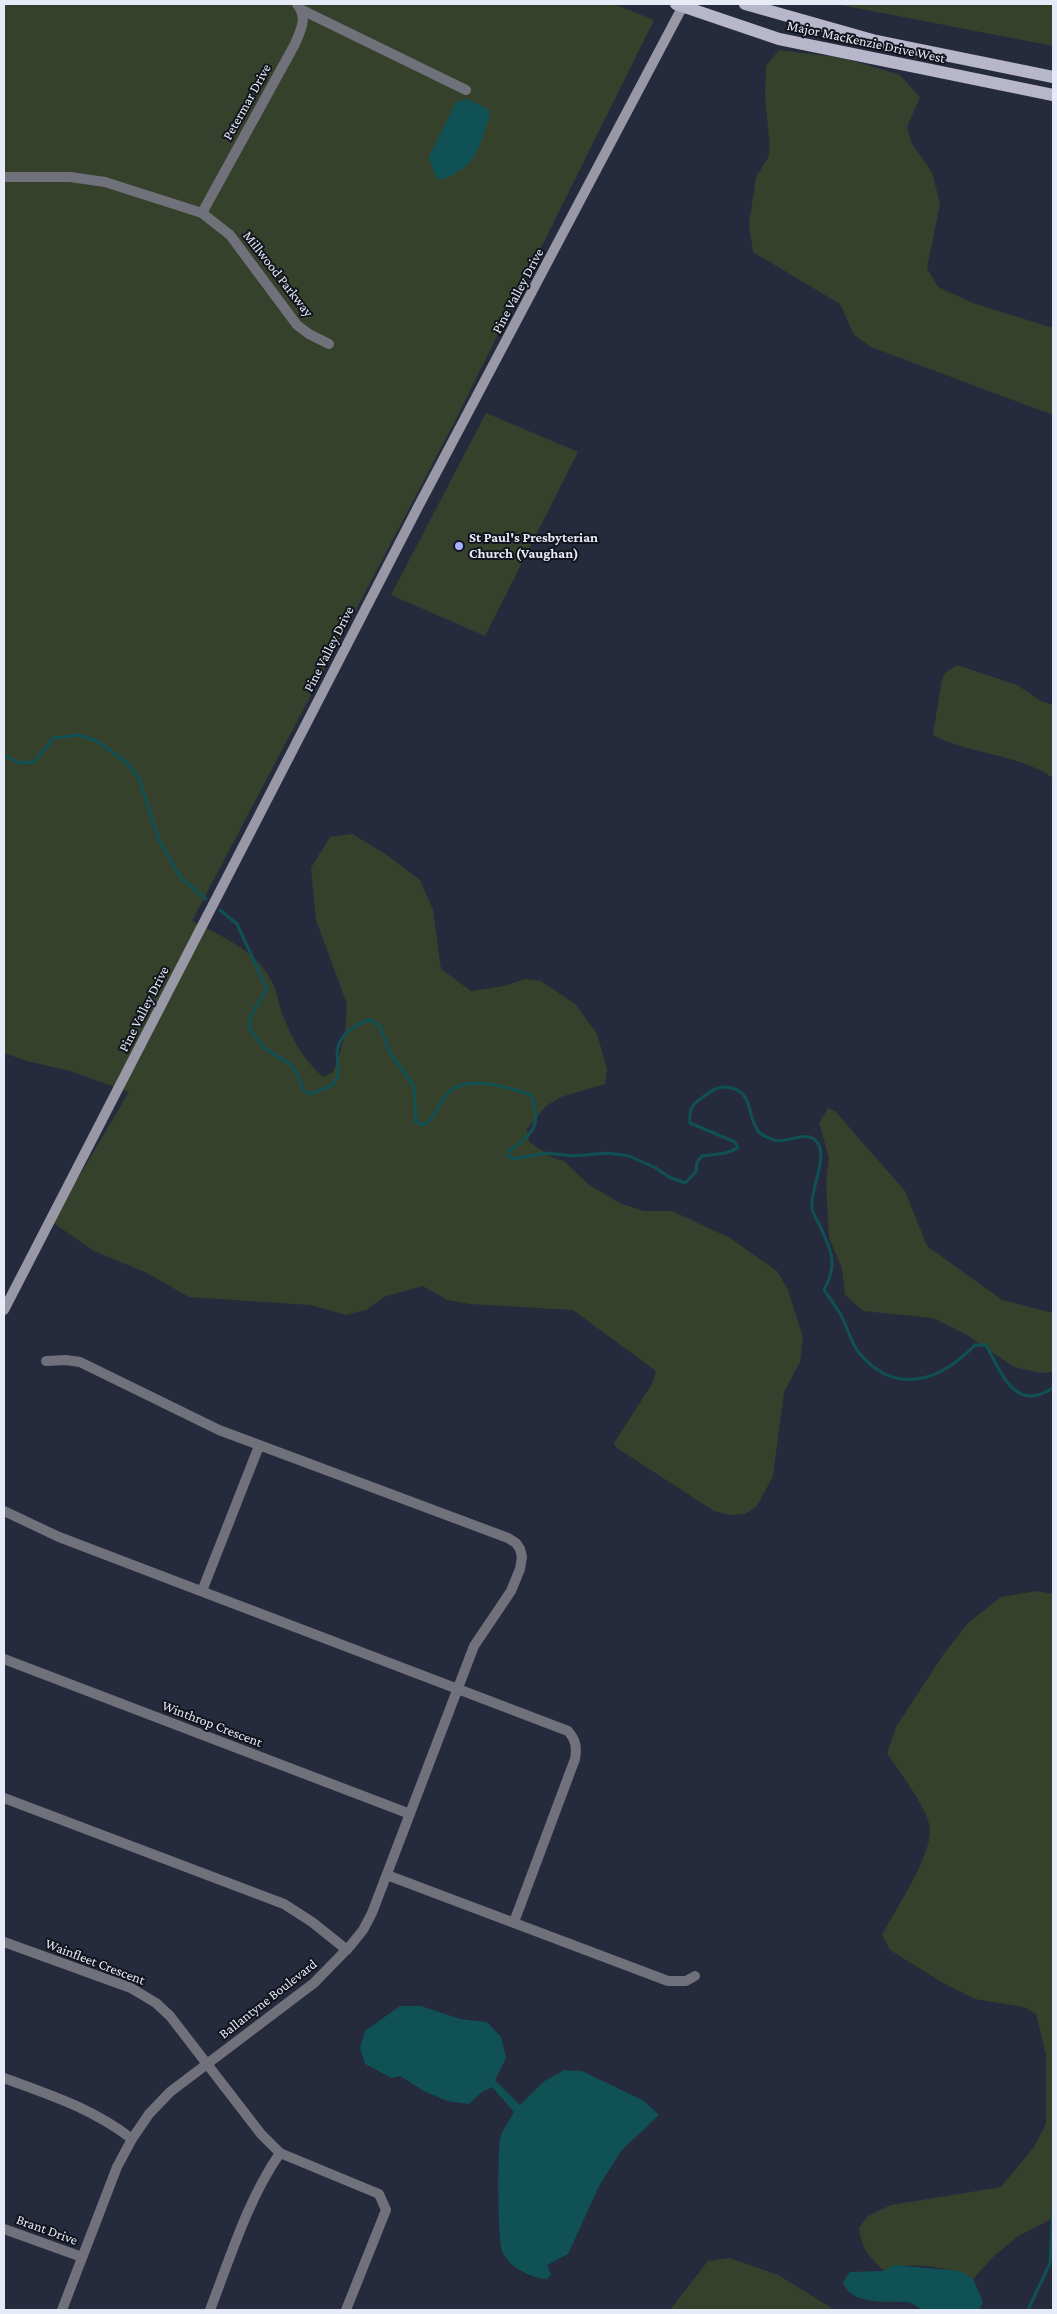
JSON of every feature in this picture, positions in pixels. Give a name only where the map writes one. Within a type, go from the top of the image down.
[{"type":"main road","name":"Major MacKenzie Drive West","points":[[745,4],[876,41],[1053,78]]},
{"type":"main road","name":"Major MacKenzie Drive West","points":[[681,5],[779,39],[1053,95]]},
{"type":"street","name":"Pine Valley Drive","points":[[4,1310],[418,507],[681,5]]},
{"type":"street","points":[[299,7],[466,90]]},
{"type":"street","name":"Petermar Drive","points":[[202,213],[294,44],[304,20],[299,7]]},
{"type":"street","name":"Millwood Parkway","points":[[4,177],[70,177],[104,182],[202,213],[230,235],[297,325],[309,334],[329,344]]},
{"type":"street","name":"Ballantyne Boulevard","points":[[46,1361],[66,1360],[80,1362],[203,1423],[259,1446],[508,1538],[516,1543],[522,1557],[514,1586],[477,1640],[387,1875],[366,1924],[347,1950],[314,1984],[207,2064],[159,2103],[132,2139],[114,2175],[62,2310]]},
{"type":"street","points":[[202,1590],[259,1446]]},
{"type":"street","points":[[4,1510],[59,1537],[458,1687],[568,1731],[575,1739],[577,1749],[514,1922]]},
{"type":"street","name":"Winthrop Crescent","points":[[4,1659],[410,1814]]},
{"type":"street","points":[[4,1798],[284,1904],[312,1922],[347,1950]]},
{"type":"street","points":[[387,1875],[668,1981],[686,1981],[695,1976]]},
{"type":"street","name":"Wainfleet Crescent","points":[[4,1942],[140,1992],[156,2002],[170,2016],[265,2140],[280,2153]]},
{"type":"street","points":[[4,2078],[83,2107],[132,2139]]},
{"type":"street","points":[[210,2310],[251,2204],[280,2153],[379,2194],[386,2210],[346,2310]]},
{"type":"street","name":"Brant Drive","points":[[4,2229],[82,2257]]},
{"type":"shaded area","points":[[4,4],[614,4],[654,20],[453,425],[192,921],[237,945],[264,969],[273,984],[282,1013],[294,1040],[310,1064],[324,1077],[333,1072],[338,1060],[345,1034],[347,1004],[316,920],[311,868],[330,837],[352,834],[384,853],[420,880],[433,910],[441,969],[471,991],[504,986],[525,979],[541,981],[575,1004],[597,1034],[607,1069],[605,1084],[561,1097],[546,1106],[527,1129],[529,1142],[553,1158],[564,1161],[589,1185],[622,1204],[644,1211],[672,1211],[730,1238],[777,1271],[788,1290],[803,1337],[800,1362],[784,1392],[773,1476],[757,1506],[745,1514],[729,1515],[714,1511],[617,1448],[614,1443],[652,1384],[656,1371],[573,1310],[470,1304],[447,1300],[423,1286],[386,1296],[366,1310],[346,1315],[310,1305],[189,1297],[147,1273],[94,1251],[52,1222],[129,1092],[70,1071],[27,1061],[4,1053]]},
{"type":"shaded area","points":[[836,4],[1053,4],[1053,46]]},
{"type":"shaded area","points":[[779,50],[843,58],[900,75],[920,97],[907,127],[912,144],[932,172],[940,204],[927,268],[938,287],[973,303],[1053,328],[1053,415],[871,347],[854,335],[840,304],[753,252],[749,224],[756,177],[768,158],[770,147],[765,97],[766,66]]},
{"type":"shaded area","points":[[468,99],[488,109],[490,115],[483,137],[469,163],[452,175],[440,180],[435,175],[429,157],[456,102]]},
{"type":"shaded area","points":[[486,413],[578,452],[485,636],[391,595]]},
{"type":"shaded area","points":[[957,665],[1017,685],[1041,701],[1053,705],[1053,778],[1024,764],[963,747],[933,735],[942,679],[946,672]]},
{"type":"shaded area","points":[[828,1108],[835,1111],[905,1191],[927,1246],[1002,1300],[1053,1313],[1053,1372],[1041,1373],[1014,1367],[967,1335],[933,1318],[863,1311],[845,1295],[842,1268],[829,1238],[826,1182],[829,1158],[819,1123]]},
{"type":"shaded area","points":[[1037,1591],[1053,1594],[1053,2218],[1017,2237],[993,2257],[973,2279],[954,2271],[929,2266],[903,2266],[884,2271],[870,2257],[862,2242],[859,2228],[868,2216],[891,2205],[1001,2187],[1034,2147],[1046,2124],[1046,2055],[1036,2014],[1024,2007],[975,1999],[943,1983],[890,1950],[882,1935],[919,1868],[929,1841],[930,1830],[925,1812],[887,1753],[896,1727],[943,1655],[968,1623],[1001,1597]]},
{"type":"shaded area","points":[[400,2006],[421,2006],[460,2019],[487,2022],[501,2037],[506,2058],[495,2080],[520,2105],[543,2082],[564,2070],[582,2071],[644,2101],[659,2115],[621,2151],[599,2186],[568,2254],[547,2265],[551,2275],[546,2279],[520,2270],[509,2262],[502,2251],[499,2212],[500,2142],[502,2132],[514,2112],[492,2087],[482,2092],[469,2104],[447,2101],[424,2091],[400,2076],[392,2078],[365,2064],[360,2048],[365,2031]]},
{"type":"shaded area","points":[[730,2258],[778,2275],[835,2310],[670,2310],[708,2261]]},
{"type":"shaded area","points":[[893,2265],[961,2271],[973,2279],[983,2302],[979,2310],[931,2311],[907,2302],[880,2302],[861,2299],[847,2290],[843,2282],[850,2272],[884,2271]]},
{"type":"waterway","points":[[4,755],[19,763],[34,762],[54,738],[79,735],[97,741],[126,762],[139,778],[159,840],[181,878],[206,899]]},
{"type":"waterway","points":[[220,910],[237,924],[267,989],[251,1015],[249,1028],[264,1047],[292,1066],[296,1071],[303,1090],[310,1094],[334,1083],[338,1068],[338,1047],[344,1035],[354,1027],[371,1020],[380,1026],[390,1053],[414,1086],[416,1122],[423,1125],[427,1122],[449,1092],[456,1087],[477,1083],[501,1086],[531,1095],[536,1114],[533,1128],[523,1140],[508,1152],[508,1156],[514,1159],[546,1153],[573,1156],[608,1153],[629,1156],[656,1168],[669,1177],[685,1183],[696,1172],[697,1162],[702,1156],[726,1153],[738,1148],[735,1142],[690,1123],[691,1110],[696,1102],[718,1088],[732,1088],[739,1091],[747,1100],[752,1119],[762,1135],[776,1141],[801,1137],[813,1138],[820,1148],[820,1165],[813,1193],[812,1209],[828,1243],[832,1258],[831,1273],[824,1290],[841,1315],[852,1342],[860,1354],[874,1367],[889,1376],[919,1379],[933,1375],[948,1367],[975,1345],[986,1345],[1004,1378],[1019,1393],[1029,1396],[1040,1395],[1053,1388]]},
{"type":"waterway","points":[[1028,2310],[1050,2263],[1053,2209]]},
{"type":"place","name":"St Paul's Presbyterian Church (Vaughan)","points":[[459,546]]}]
